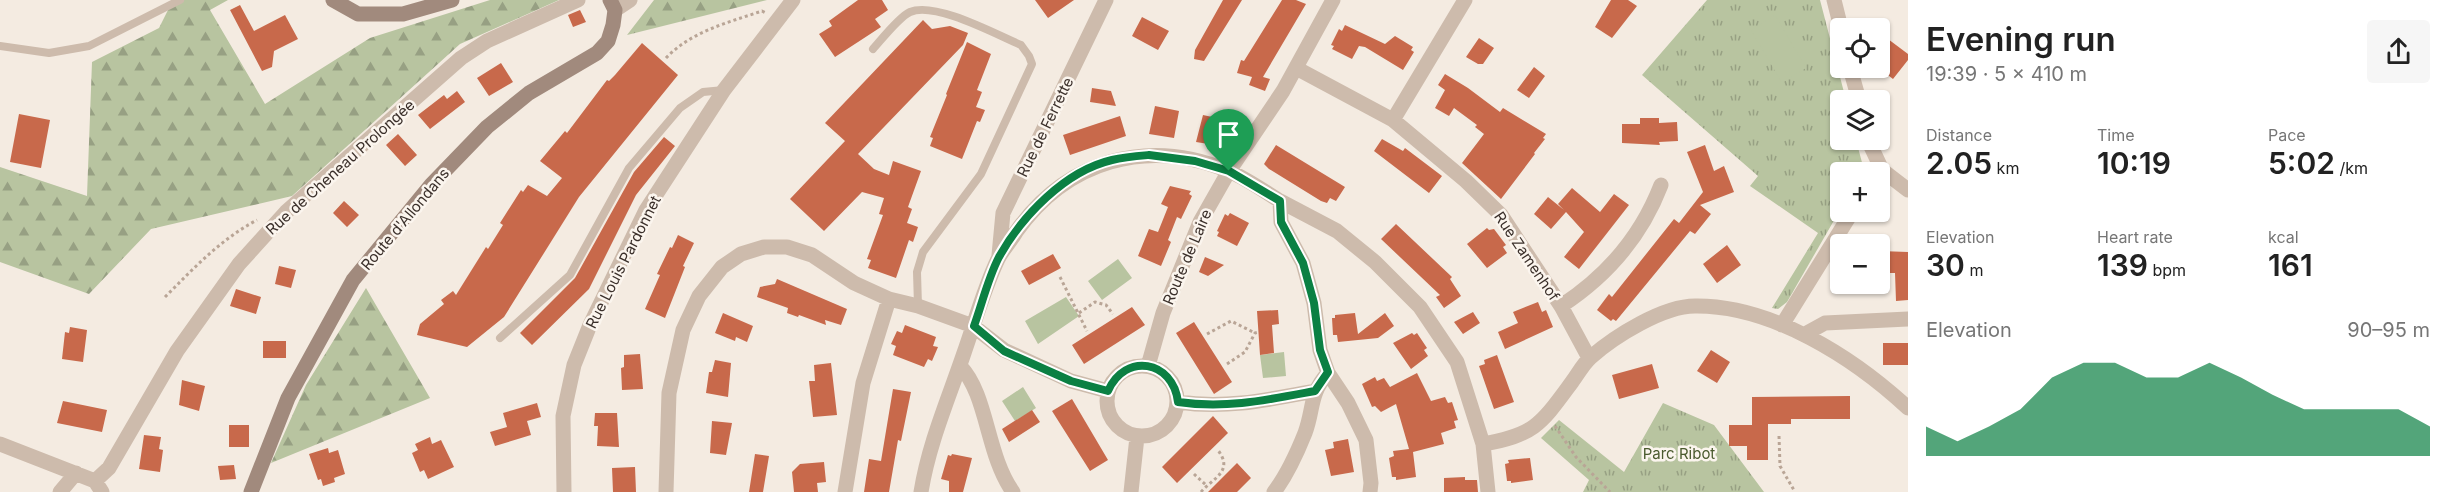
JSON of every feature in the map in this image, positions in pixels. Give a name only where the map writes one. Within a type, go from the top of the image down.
[{"type":"main road","points":[[333,0],[358,14],[403,14],[452,0]]},
{"type":"main road","name":"Route d'Allondans","points":[[251,492],[288,398],[353,280],[431,185],[487,127],[529,93],[597,53],[608,41],[613,25],[613,5]]},
{"type":"street","name":"Rue de Cheneau Prolongée","points":[[98,486],[184,341],[239,264],[286,212],[461,58],[487,41],[578,0]]},
{"type":"street","points":[[613,5],[630,0]]},
{"type":"street","name":"Rue Louis Pardonnet","points":[[564,492],[563,416],[578,355],[646,210],[724,90],[793,0]]},
{"type":"street","name":"Rue de Ferrette","points":[[999,258],[1003,213],[1106,0]]},
{"type":"street","name":"Route de Laire","points":[[1148,366],[1163,313],[1200,222],[1229,171],[1296,69],[1333,0]]},
{"type":"street","points":[[1393,120],[1465,0]]},
{"type":"street","points":[[1834,0],[1838,18]]},
{"type":"street","name":"Rue Zamenhof","points":[[1296,69],[1393,120],[1466,181],[1501,215],[1561,306],[1589,358]]},
{"type":"street","points":[[921,492],[926,463],[939,421],[999,258],[1026,218],[1052,192],[1081,173],[1111,160],[1149,155],[1195,161],[1229,171],[1337,231],[1375,262],[1420,307],[1457,363],[1483,444],[1488,492]]},
{"type":"street","points":[[1890,178],[1908,190]]},
{"type":"street","points":[[1561,306],[1584,291],[1613,265],[1651,212],[1661,185]]},
{"type":"street","points":[[1280,201],[1281,222],[1303,263],[1314,303],[1320,350],[1328,372],[1348,403],[1366,440],[1370,492]]},
{"type":"street","points":[[1782,324],[1845,222]]},
{"type":"street","points":[[666,492],[669,393],[683,330],[699,296],[722,267],[741,254],[764,247],[787,248],[812,255],[854,283],[889,299],[918,306],[974,326],[1004,351],[1071,381],[1108,391]]},
{"type":"street","points":[[845,492],[863,383],[889,299]]},
{"type":"street","points":[[1483,444],[1527,433],[1547,415],[1589,358],[1649,318],[1693,305],[1728,309],[1782,324],[1805,334],[1852,364],[1908,408]]},
{"type":"street","points":[[1805,334],[1825,323],[1908,319]]},
{"type":"street","points":[[960,366],[972,378],[995,460],[1013,492]]},
{"type":"street","points":[[1148,366],[1166,375],[1176,392],[1178,402],[1175,414],[1161,432],[1137,437],[1116,426],[1109,416],[1106,404],[1108,391],[1112,382],[1127,368],[1148,366]]},
{"type":"street","points":[[1274,492],[1282,481],[1305,432],[1315,391],[1328,372]]},
{"type":"street","points":[[1178,402],[1206,406],[1253,403],[1315,391]]},
{"type":"street","points":[[1131,492],[1137,437]]},
{"type":"street","points":[[0,444],[76,473],[98,486]]},
{"type":"street","points":[[60,492],[76,473]]},
{"type":"lane","points":[[0,46],[49,53],[89,46],[180,0]]},
{"type":"lane","points":[[873,49],[909,12],[936,10],[1022,45],[1032,64],[981,174],[923,252],[917,272],[918,306]]},
{"type":"lane","points":[[500,338],[570,276],[629,168],[680,108],[703,92],[724,90]]},
{"type":"path","points":[[666,58],[696,34],[762,12],[780,18]]},
{"type":"path","points":[[165,297],[211,251],[236,231],[265,216],[286,212]]},
{"type":"path","points":[[1060,277],[1087,331]]},
{"type":"path","points":[[1079,313],[1095,302],[1106,305],[1113,314]]},
{"type":"path","points":[[1208,334],[1231,321],[1257,333],[1245,352],[1227,364]]},
{"type":"path","points":[[1547,415],[1576,457],[1610,492]]},
{"type":"path","points":[[1779,436],[1780,466],[1795,492]]},
{"type":"path","points":[[1201,492],[1220,476],[1223,470],[1224,460],[1217,449]]},
{"type":"path","points":[[1194,474],[1207,485]]},
{"type":"green space","points":[[173,0],[228,0],[210,10],[265,104],[370,38],[490,0],[559,0],[460,44],[292,196],[151,229],[89,294],[0,262],[0,167],[87,196],[92,62],[159,28]]},
{"type":"green space","points":[[654,0],[767,0],[627,35]]},
{"type":"green space","points":[[1707,0],[1820,0],[1830,38],[1830,78],[1840,78],[1843,90],[1830,90],[1830,150],[1859,150],[1862,162],[1830,162],[1830,222],[1833,222],[1787,302],[1778,309],[1772,308],[1818,233],[1750,186],[1758,176],[1642,75]]},
{"type":"green space","points":[[1775,15],[1806,68],[1782,83],[1751,30]]},
{"type":"green space","points":[[1118,259],[1132,278],[1102,300],[1088,281]]},
{"type":"green space","points":[[366,288],[430,398],[271,463],[306,385]]},
{"type":"green space","points":[[1066,297],[1079,316],[1038,344],[1025,321]]},
{"type":"green space","points":[[1284,352],[1286,376],[1263,378],[1260,355]]},
{"type":"green space","points":[[1023,387],[1036,408],[1015,421],[1002,401]]},
{"type":"green space","name":"Parc Ribot","points":[[1663,403],[1714,425],[1764,492],[1583,492],[1589,480],[1541,438],[1559,420],[1624,472]]},
{"type":"building","points":[[858,0],[882,0],[888,10],[875,19],[881,27],[835,57],[819,34],[832,26],[829,21]]},
{"type":"building","points":[[1035,0],[1074,0],[1048,18]]},
{"type":"building","points":[[1223,0],[1242,0],[1204,61],[1194,59],[1195,50]]},
{"type":"building","points":[[1282,0],[1296,0],[1306,4],[1263,77],[1270,79],[1265,91],[1249,85],[1252,77],[1237,73],[1241,60],[1244,61]]},
{"type":"building","points":[[1611,0],[1628,0],[1637,6],[1612,38],[1595,27]]},
{"type":"building","points":[[240,5],[254,31],[285,15],[298,39],[274,51],[272,67],[262,71],[230,10]]},
{"type":"building","points":[[580,10],[586,22],[573,27],[568,15]]},
{"type":"building","points":[[1142,17],[1169,31],[1158,50],[1132,36]]},
{"type":"building","points":[[923,20],[932,29],[950,26],[968,33],[963,45],[858,154],[874,169],[889,175],[893,161],[921,171],[908,207],[912,209],[907,223],[918,227],[913,242],[909,240],[896,278],[868,268],[871,260],[867,259],[883,215],[879,214],[884,198],[862,192],[824,231],[790,199],[845,141],[825,123]]},
{"type":"building","points":[[1345,25],[1385,44],[1395,36],[1413,47],[1411,50],[1414,52],[1403,70],[1365,47],[1359,46],[1352,59],[1332,49],[1334,46],[1331,45],[1339,29],[1342,31]]},
{"type":"building","points":[[1479,38],[1494,48],[1483,64],[1478,64],[1466,57]]},
{"type":"building","points":[[1890,40],[1908,54],[1908,60],[1893,79],[1890,77]]},
{"type":"building","points":[[967,42],[991,54],[977,90],[982,92],[976,107],[985,110],[980,122],[977,121],[962,159],[930,146],[933,138],[930,137]]},
{"type":"building","points":[[642,43],[678,75],[579,197],[504,317],[467,347],[417,335],[420,324],[444,304],[441,300],[453,291],[456,295],[486,247],[488,249],[503,225],[500,223],[521,190],[523,192],[528,185],[547,196],[562,178],[540,161],[565,131],[567,133],[607,80],[609,81],[615,75]]},
{"type":"building","points":[[501,63],[513,82],[489,96],[477,78]]},
{"type":"building","points":[[1534,67],[1545,76],[1529,98],[1517,90]]},
{"type":"building","points":[[1445,74],[1500,112],[1503,108],[1546,134],[1535,154],[1501,199],[1462,163],[1484,134],[1475,127],[1477,125],[1454,108],[1449,116],[1435,108],[1445,90],[1438,85]]},
{"type":"building","points":[[1092,88],[1111,91],[1116,106],[1090,102]]},
{"type":"building","points":[[457,91],[465,102],[430,129],[418,115],[444,95],[447,99]]},
{"type":"building","points":[[1155,106],[1179,111],[1174,138],[1149,134]]},
{"type":"building","points":[[19,114],[50,120],[41,168],[10,162]]},
{"type":"building","points":[[1203,115],[1226,120],[1221,146],[1196,142]]},
{"type":"building","points":[[1120,116],[1126,136],[1070,155],[1063,135]]},
{"type":"building","points":[[1640,118],[1659,118],[1659,123],[1677,122],[1678,141],[1659,142],[1660,145],[1622,143],[1622,124],[1640,124]]},
{"type":"building","points":[[398,134],[417,155],[405,166],[386,145]]},
{"type":"building","points":[[664,137],[675,146],[636,195],[589,289],[532,345],[520,333],[575,278],[634,172]]},
{"type":"building","points":[[1382,139],[1403,151],[1405,148],[1442,176],[1429,193],[1374,151]]},
{"type":"building","points":[[1276,145],[1345,187],[1336,201],[1330,198],[1327,203],[1321,201],[1269,169],[1264,164]]},
{"type":"building","points":[[1705,145],[1714,171],[1724,166],[1734,192],[1700,205],[1711,214],[1695,234],[1690,231],[1616,321],[1613,319],[1611,321],[1597,310],[1609,294],[1612,297],[1674,219],[1679,223],[1703,192],[1687,152]]},
{"type":"building","points":[[1170,186],[1191,191],[1189,194],[1192,196],[1181,219],[1177,217],[1168,240],[1171,242],[1161,266],[1138,256],[1149,229],[1158,232],[1168,207],[1161,204]]},
{"type":"building","points":[[1572,188],[1600,212],[1614,194],[1629,205],[1579,269],[1564,257],[1584,232],[1566,212],[1551,229],[1534,214],[1548,197],[1564,210],[1558,204]]},
{"type":"building","points":[[344,201],[359,215],[347,227],[333,213]]},
{"type":"building","points":[[1230,213],[1249,223],[1237,246],[1217,236],[1225,214],[1228,216]]},
{"type":"building","points":[[1396,224],[1452,277],[1450,279],[1461,296],[1444,308],[1436,297],[1440,295],[1381,239]]},
{"type":"building","points":[[1487,228],[1494,229],[1506,245],[1503,247],[1507,253],[1487,268],[1467,244]]},
{"type":"building","points":[[678,235],[694,243],[683,266],[685,267],[665,318],[645,309],[660,275],[657,274]]},
{"type":"building","points":[[1727,245],[1741,265],[1717,283],[1703,264]]},
{"type":"building","points":[[1890,251],[1908,252],[1908,300],[1896,301],[1895,273],[1890,273]]},
{"type":"building","points":[[1053,254],[1061,268],[1029,285],[1021,271]]},
{"type":"building","points":[[1205,257],[1224,265],[1208,276],[1199,272]]},
{"type":"building","points":[[279,266],[296,270],[291,288],[275,284]]},
{"type":"building","points":[[777,279],[847,309],[841,325],[825,320],[826,325],[799,315],[798,317],[787,313],[788,308],[757,297],[760,287],[775,284]]},
{"type":"building","points":[[236,289],[261,297],[256,314],[230,306]]},
{"type":"building","points":[[1538,302],[1542,312],[1546,310],[1553,327],[1505,349],[1498,332],[1518,323],[1513,312]]},
{"type":"building","points":[[1132,307],[1145,325],[1084,364],[1072,345]]},
{"type":"building","points":[[1278,310],[1279,324],[1272,325],[1274,353],[1260,355],[1257,311]]},
{"type":"building","points":[[1473,312],[1480,323],[1463,334],[1454,322]]},
{"type":"building","points":[[723,313],[753,326],[747,342],[736,337],[735,341],[715,333]]},
{"type":"building","points":[[1355,313],[1358,334],[1385,313],[1394,326],[1378,338],[1338,342],[1337,335],[1333,335],[1332,318],[1335,318],[1335,315]]},
{"type":"building","points":[[1194,322],[1232,382],[1214,394],[1176,333]]},
{"type":"building","points":[[905,325],[936,337],[933,346],[938,347],[932,361],[928,359],[924,367],[893,355],[896,346],[891,344],[897,331],[902,333]]},
{"type":"building","points":[[70,327],[87,330],[83,362],[62,359],[65,332],[69,333]]},
{"type":"building","points":[[1412,333],[1414,335],[1417,333],[1427,348],[1424,350],[1428,356],[1411,369],[1393,343]]},
{"type":"building","points":[[263,341],[286,341],[286,358],[263,358]]},
{"type":"building","points":[[1883,343],[1908,343],[1908,365],[1883,365]]},
{"type":"building","points":[[1711,350],[1730,362],[1717,383],[1697,371]]},
{"type":"building","points":[[640,354],[643,389],[622,390],[621,368],[624,367],[624,355]]},
{"type":"building","points":[[1497,355],[1514,402],[1494,409],[1479,366],[1485,364],[1484,360]]},
{"type":"building","points":[[715,360],[731,363],[728,397],[706,393],[709,372],[712,372]]},
{"type":"building","points":[[831,363],[837,415],[813,417],[809,381],[815,381],[814,365]]},
{"type":"building","points":[[1652,364],[1659,388],[1619,399],[1612,375]]},
{"type":"building","points":[[1417,373],[1431,401],[1445,397],[1448,403],[1452,402],[1458,420],[1454,421],[1456,428],[1441,433],[1444,444],[1413,452],[1416,477],[1396,480],[1396,477],[1392,477],[1389,458],[1394,456],[1393,451],[1409,449],[1396,404],[1381,412],[1375,406],[1372,407],[1362,384],[1375,377],[1377,381],[1384,378],[1390,387]]},
{"type":"building","points":[[182,380],[205,386],[199,411],[179,405]]},
{"type":"building","points":[[893,389],[911,392],[901,441],[898,440],[889,492],[864,492],[869,459],[881,461]]},
{"type":"building","points":[[1850,396],[1850,419],[1791,419],[1791,424],[1768,424],[1768,460],[1747,460],[1747,446],[1729,446],[1729,425],[1752,425],[1752,397]]},
{"type":"building","points":[[1072,399],[1108,460],[1090,471],[1052,411]]},
{"type":"building","points":[[63,401],[107,410],[102,432],[57,423]]},
{"type":"building","points":[[537,403],[541,417],[527,421],[531,435],[495,446],[490,432],[507,427],[503,413]]},
{"type":"building","points":[[1032,410],[1040,422],[1009,442],[1002,429]]},
{"type":"building","points":[[595,413],[617,413],[619,447],[597,446],[598,426],[594,426]]},
{"type":"building","points":[[1213,416],[1228,433],[1177,483],[1162,467]]},
{"type":"building","points":[[712,421],[732,423],[726,455],[710,453]]},
{"type":"building","points":[[229,425],[249,425],[249,447],[229,447]]},
{"type":"building","points":[[144,435],[161,437],[159,449],[163,450],[160,472],[139,469]]},
{"type":"building","points":[[430,437],[432,444],[441,440],[454,467],[428,479],[424,470],[420,472],[412,453],[418,450],[415,444]]},
{"type":"building","points":[[1348,439],[1354,472],[1331,476],[1325,450],[1334,448],[1333,442]]},
{"type":"building","points":[[328,448],[329,453],[338,450],[345,474],[334,478],[335,482],[323,486],[321,479],[318,480],[309,454]]},
{"type":"building","points":[[755,454],[769,456],[763,492],[749,492]]},
{"type":"building","points":[[948,455],[972,458],[963,492],[949,492],[949,481],[941,479]]},
{"type":"building","points":[[1530,458],[1533,480],[1511,483],[1507,481],[1505,464],[1509,463],[1508,460]]},
{"type":"building","points":[[824,462],[826,482],[817,483],[818,492],[794,492],[792,472],[800,464]]},
{"type":"building","points":[[1237,463],[1251,478],[1237,492],[1208,492]]},
{"type":"building","points":[[234,465],[236,479],[220,480],[218,466]]},
{"type":"building","points":[[635,467],[636,492],[613,492],[612,468]]},
{"type":"building","points":[[1465,477],[1465,480],[1477,480],[1478,492],[1444,492],[1444,478]]},
{"type":"route","points":[[1149,155],[1195,161],[1229,171],[1280,201],[1281,222],[1303,263],[1314,303],[1320,350],[1328,372],[1315,391],[1253,403],[1206,406],[1178,402],[1172,383],[1166,375],[1158,369],[1138,366],[1127,368],[1119,374],[1108,391],[1071,381],[1004,351],[974,326],[999,258],[1026,218],[1052,192],[1081,173],[1111,160],[1149,155]]}]
